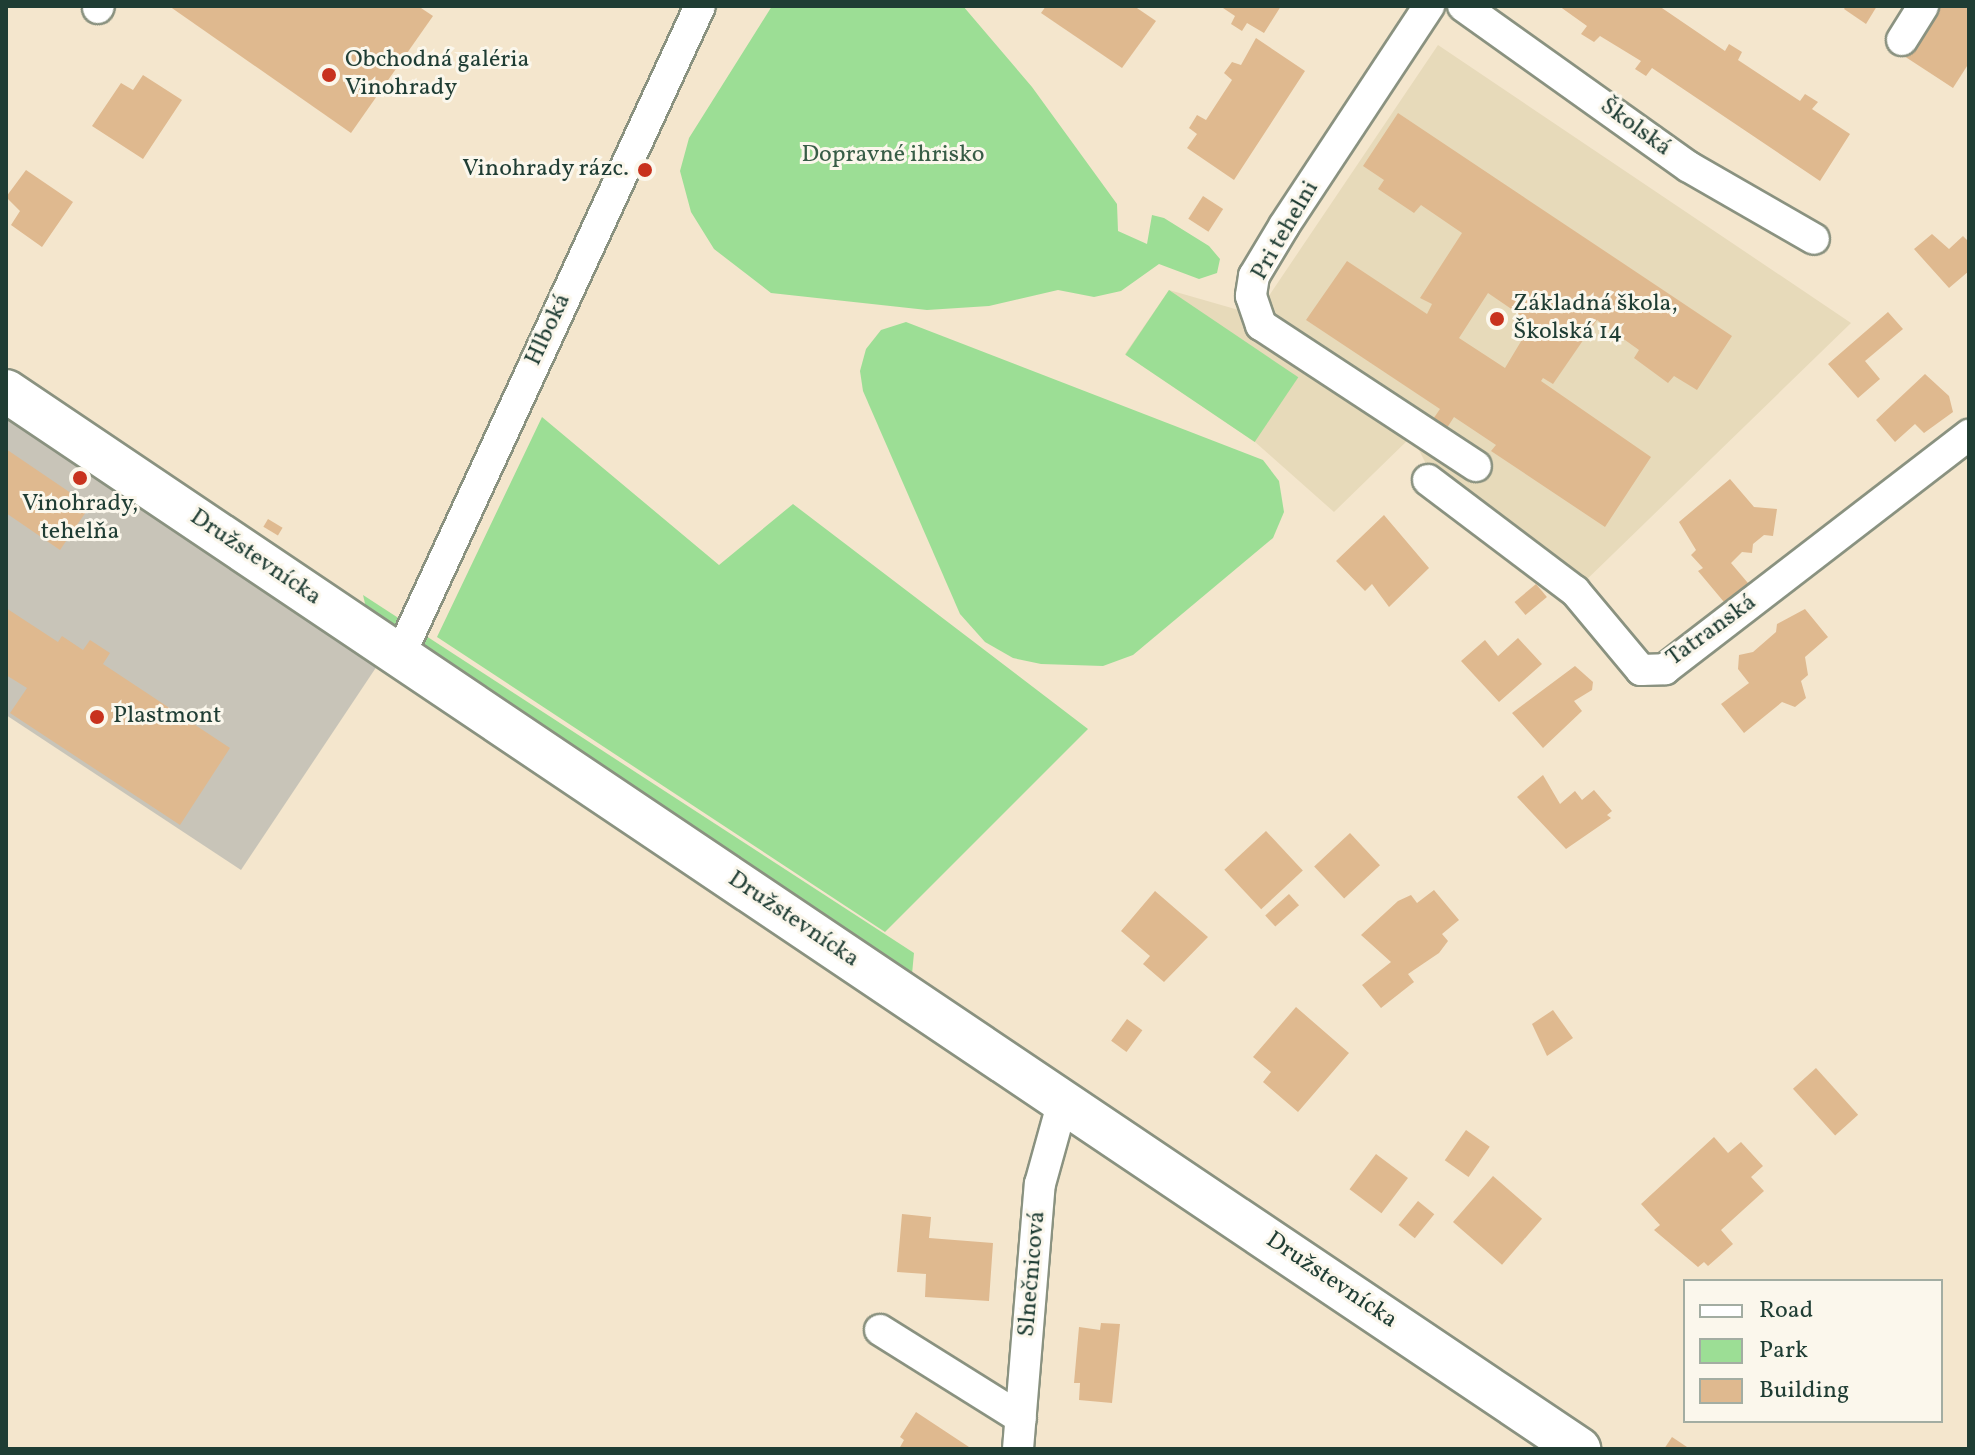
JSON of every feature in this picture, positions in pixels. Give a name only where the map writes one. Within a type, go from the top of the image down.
[{"type":"main road","name":"Družstevnícka","points":[[6,391],[1579,1449]]},
{"type":"street","name":"Hlboká","points":[[400,655],[700,6]]},
{"type":"street","name":"Pri tehelni","points":[[1429,6],[1284,226],[1254,276],[1251,296],[1261,325],[1476,466]]},
{"type":"street","name":"Školská","points":[[1463,6],[1689,167],[1814,239]]},
{"type":"street","points":[[1902,40],[1923,6]]},
{"type":"street","name":"Tatranská","points":[[1428,480],[1575,591],[1641,670],[1665,669],[1969,435]]},
{"type":"street","name":"Slnečnicová","points":[[1018,1449],[1040,1184],[1063,1101]]},
{"type":"street","points":[[880,1330],[1021,1418]]},
{"type":"shaded area","name":"Základná škola, Školská 14","points":[[1438,45],[1851,323],[1579,587],[1429,470],[1412,436],[1334,512],[1255,442],[1125,354],[1169,290],[1256,315]]},
{"type":"shaded area","points":[[6,411],[379,663],[241,870],[6,715]]},
{"type":"green space","name":"Dopravné ihrisko","points":[[772,6],[963,6],[1032,87],[1117,204],[1118,231],[1147,244],[1152,215],[1164,218],[1209,246],[1220,259],[1217,273],[1199,279],[1159,264],[1121,291],[1094,297],[1058,290],[989,306],[927,310],[771,293],[714,249],[691,212],[680,171],[689,138]]},
{"type":"green space","points":[[1169,290],[1298,377],[1255,442],[1125,355]]},
{"type":"green space","points":[[906,322],[1263,460],[1279,481],[1284,512],[1273,538],[1133,655],[1103,666],[1041,664],[1013,658],[985,642],[960,614],[863,391],[860,371],[866,349],[881,330]]},
{"type":"green space","points":[[542,417],[719,565],[793,504],[1088,729],[885,932],[437,637]]},
{"type":"green space","points":[[363,595],[914,953],[908,1016],[379,663]]},
{"type":"building","name":"Obchodná galéria Vinohrady","points":[[169,6],[418,6],[433,16],[351,133]]},
{"type":"building","points":[[1046,6],[1134,6],[1156,21],[1122,68],[1041,13]]},
{"type":"building","points":[[1220,6],[1281,6],[1264,33],[1247,23],[1242,31],[1231,24],[1235,16]]},
{"type":"building","points":[[1559,6],[1659,6],[1725,51],[1729,44],[1742,52],[1738,60],[1800,101],[1805,94],[1818,102],[1812,109],[1850,134],[1820,181],[1652,68],[1646,76],[1635,69],[1641,61],[1600,36],[1594,42],[1581,34],[1587,26]]},
{"type":"building","points":[[1846,6],[1877,6],[1866,24],[1844,9]]},
{"type":"building","points":[[1937,6],[1969,6],[1969,63],[1953,88],[1904,56]]},
{"type":"building","points":[[1256,38],[1305,71],[1234,180],[1187,148],[1197,134],[1189,128],[1197,115],[1206,120],[1232,80],[1224,73],[1232,62],[1241,65]]},
{"type":"building","points":[[143,75],[182,100],[143,159],[92,126],[121,83],[133,90]]},
{"type":"building","points":[[1398,113],[1732,336],[1697,390],[1674,376],[1668,383],[1634,358],[1639,350],[1597,320],[1553,384],[1543,378],[1541,381],[1651,457],[1605,527],[1491,451],[1496,445],[1454,417],[1443,434],[1429,425],[1440,409],[1306,320],[1347,261],[1427,314],[1432,304],[1420,298],[1462,233],[1421,205],[1414,213],[1378,189],[1384,180],[1363,166]],"holes":[[[1488,293],[1532,323],[1505,368],[1459,338]]]},
{"type":"building","points":[[26,170],[73,202],[42,247],[11,225],[20,211],[6,197]]},
{"type":"building","points":[[1203,196],[1223,209],[1208,232],[1188,219]]},
{"type":"building","points":[[1932,234],[1949,249],[1963,236],[1969,242],[1969,271],[1949,288],[1914,249]]},
{"type":"building","points":[[1888,312],[1903,329],[1865,361],[1880,379],[1858,398],[1828,364]]},
{"type":"building","points":[[1925,374],[1949,396],[1953,412],[1924,433],[1915,424],[1895,442],[1876,420]]},
{"type":"building","points":[[6,449],[90,506],[60,550],[6,513]]},
{"type":"building","points":[[1730,479],[1754,507],[1777,509],[1773,536],[1764,535],[1753,544],[1752,553],[1742,552],[1731,563],[1753,589],[1729,608],[1698,571],[1703,568],[1691,555],[1696,550],[1679,522]]},
{"type":"building","points":[[1384,515],[1429,568],[1389,607],[1372,584],[1365,591],[1336,561]]},
{"type":"building","points":[[268,519],[283,528],[278,535],[263,527]]},
{"type":"building","points":[[1536,584],[1547,597],[1525,615],[1515,602]]},
{"type":"building","points":[[6,608],[58,642],[62,636],[83,650],[90,640],[110,653],[103,664],[230,748],[180,825],[10,713],[27,688],[6,675]]},
{"type":"building","points":[[1805,609],[1828,637],[1805,657],[1808,675],[1801,681],[1806,698],[1795,707],[1782,702],[1744,733],[1721,704],[1749,683],[1738,669],[1739,655],[1753,652],[1776,632],[1777,624]]},
{"type":"building","points":[[1518,638],[1542,664],[1499,702],[1461,661],[1485,640],[1498,656]]},
{"type":"building","points":[[1575,666],[1593,682],[1592,690],[1574,701],[1582,711],[1543,748],[1512,713]]},
{"type":"building","points":[[1543,775],[1560,804],[1575,791],[1582,800],[1594,790],[1612,811],[1607,815],[1611,818],[1566,849],[1517,797]]},
{"type":"building","points":[[1266,831],[1303,870],[1261,909],[1224,870]]},
{"type":"building","points":[[1350,833],[1380,865],[1344,899],[1314,866]]},
{"type":"building","points":[[1434,890],[1459,920],[1442,934],[1448,941],[1439,953],[1408,974],[1414,982],[1381,1008],[1362,985],[1391,962],[1361,935],[1398,901],[1411,895],[1417,903]]},
{"type":"building","points":[[1155,891],[1208,937],[1164,982],[1143,964],[1150,956],[1121,931]]},
{"type":"building","points":[[1289,894],[1299,905],[1275,927],[1265,915]]},
{"type":"building","points":[[1296,1007],[1349,1053],[1298,1112],[1263,1082],[1271,1072],[1253,1057]]},
{"type":"building","points":[[1553,1010],[1573,1038],[1547,1056],[1532,1024]]},
{"type":"building","points":[[1127,1019],[1142,1030],[1127,1052],[1111,1041]]},
{"type":"building","points":[[1816,1068],[1858,1115],[1835,1136],[1793,1089]]},
{"type":"building","points":[[1466,1130],[1490,1147],[1469,1177],[1445,1160]]},
{"type":"building","points":[[1714,1137],[1728,1153],[1741,1142],[1763,1166],[1751,1177],[1764,1191],[1721,1230],[1733,1244],[1708,1266],[1704,1262],[1698,1267],[1654,1230],[1660,1225],[1641,1204]]},
{"type":"building","points":[[1376,1154],[1408,1178],[1381,1213],[1350,1189]]},
{"type":"building","points":[[1493,1176],[1542,1219],[1502,1265],[1453,1222]]},
{"type":"building","points":[[1418,1201],[1434,1214],[1415,1238],[1398,1225]]},
{"type":"building","points":[[902,1214],[931,1217],[929,1238],[993,1243],[989,1301],[925,1297],[926,1274],[897,1272]]},
{"type":"building","points":[[1101,1323],[1120,1324],[1112,1403],[1079,1400],[1080,1383],[1074,1383],[1079,1327],[1100,1330]]},
{"type":"building","points":[[916,1412],[972,1449],[899,1449],[904,1440],[900,1437]]},
{"type":"building","points":[[1672,1437],[1690,1449],[1664,1449]]},
{"type":"place","name":"Obchodná galéria Vinohrady","points":[[329,75]]},
{"type":"place","name":"Vinohrady rázc.","points":[[645,170]]},
{"type":"place","name":"Základná škola, Školská 14","points":[[1497,319]]},
{"type":"place","name":"Vinohrady, tehelňa","points":[[80,478]]},
{"type":"place","name":"Plastmont","points":[[97,717]]}]
